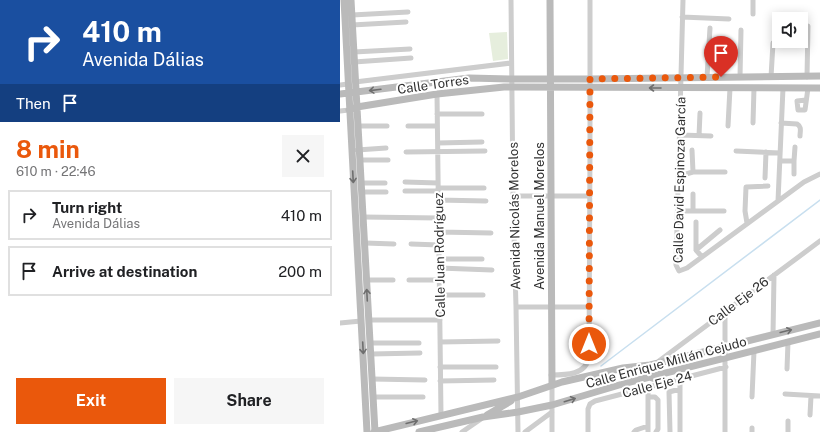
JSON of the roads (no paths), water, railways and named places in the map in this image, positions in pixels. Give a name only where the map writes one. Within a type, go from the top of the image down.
[{"type":"main road","points":[[344,0],[352,83]]},
{"type":"main road","points":[[351,0],[354,62],[350,110],[356,150],[365,320],[367,363],[367,432]]},
{"type":"main road","name":"Avenida Manuel Morelos","points":[[550,0],[552,385]]},
{"type":"main road","points":[[340,94],[469,78],[590,79],[820,76]]},
{"type":"main road","points":[[732,88],[737,77]]},
{"type":"main road","points":[[481,78],[508,87]]},
{"type":"main road","name":"Calle Torres","points":[[350,110],[357,107],[437,94],[508,87],[820,88]]},
{"type":"main road","points":[[352,92],[357,107],[358,126],[356,150],[360,160],[364,243],[361,255],[366,280],[365,320],[370,343],[370,354],[367,363],[372,379],[375,432],[518,397]]},
{"type":"main road","name":"Calle Enrique Millán Cejudo","points":[[518,397],[552,385],[623,368],[657,363],[820,323]]},
{"type":"main road","name":"Calle Enrique Millán Cejudo","points":[[483,417],[552,409],[649,377],[820,334]]},
{"type":"main road","points":[[649,377],[665,382]]},
{"type":"main road","points":[[419,432],[483,417],[518,397]]},
{"type":"street","name":"Avenida Nicolás Morelos","points":[[511,0],[511,79],[508,87],[513,196],[518,432]]},
{"type":"street","points":[[551,375],[573,374],[579,372],[588,363],[589,357],[590,0]]},
{"type":"street","name":"Calle David Espinoza García","points":[[683,0],[676,265],[679,271],[687,268],[702,257]]},
{"type":"street","points":[[753,0],[753,14]]},
{"type":"street","points":[[352,15],[408,12]]},
{"type":"street","points":[[682,17],[729,19]]},
{"type":"street","points":[[352,24],[406,22]]},
{"type":"street","points":[[707,78],[710,28]]},
{"type":"street","points":[[737,77],[742,30]]},
{"type":"street","points":[[771,77],[772,43]]},
{"type":"street","points":[[808,48],[808,77]]},
{"type":"street","points":[[354,52],[410,50]]},
{"type":"street","points":[[354,62],[411,58]]},
{"type":"street","points":[[340,85],[511,63]]},
{"type":"street","points":[[728,126],[732,88]]},
{"type":"street","points":[[753,123],[754,88]]},
{"type":"street","points":[[778,201],[783,88]]},
{"type":"street","points":[[806,100],[808,88]]},
{"type":"street","name":"Calle Juan Rodríguez","points":[[437,94],[441,415]]},
{"type":"street","points":[[340,111],[350,110]]},
{"type":"street","points":[[699,136],[700,113]]},
{"type":"street","points":[[437,114],[482,114]]},
{"type":"street","points":[[782,123],[799,125],[800,136]]},
{"type":"street","points":[[358,126],[387,126]]},
{"type":"street","points":[[408,126],[438,126]]},
{"type":"street","points":[[680,135],[711,136]]},
{"type":"street","points":[[438,143],[482,142]]},
{"type":"street","points":[[794,174],[795,147]]},
{"type":"street","points":[[356,150],[386,148]]},
{"type":"street","points":[[375,149],[376,160]]},
{"type":"street","points":[[692,150],[694,172]]},
{"type":"street","points":[[406,152],[485,151]]},
{"type":"street","points":[[736,151],[780,153]]},
{"type":"street","points":[[765,178],[766,152]]},
{"type":"street","points":[[360,160],[388,160]]},
{"type":"street","points":[[780,161],[794,161]]},
{"type":"street","points":[[679,176],[694,172],[725,172]]},
{"type":"street","points":[[696,222],[696,250],[702,257],[804,182],[820,174]]},
{"type":"street","points":[[361,183],[385,182]]},
{"type":"street","points":[[405,182],[438,187],[484,188]]},
{"type":"street","points":[[747,223],[744,211],[746,187],[768,186]]},
{"type":"street","points":[[406,191],[438,187]]},
{"type":"street","points":[[362,192],[386,192]]},
{"type":"street","points":[[693,194],[693,211]]},
{"type":"street","points":[[513,196],[590,196]]},
{"type":"street","points":[[438,200],[486,201]]},
{"type":"street","points":[[678,211],[724,211]]},
{"type":"street","points":[[363,217],[438,218]]},
{"type":"street","points":[[696,250],[720,230]]},
{"type":"street","points":[[439,232],[492,233]]},
{"type":"street","name":"Calle Eje 26","points":[[657,363],[820,241]]},
{"type":"street","points":[[364,243],[394,244]]},
{"type":"street","points":[[411,244],[439,245]]},
{"type":"street","points":[[439,259],[482,259]]},
{"type":"street","points":[[439,268],[492,270]]},
{"type":"street","points":[[772,335],[774,274]]},
{"type":"street","points":[[366,280],[393,280]]},
{"type":"street","points":[[409,280],[439,280]]},
{"type":"street","points":[[440,295],[483,295]]},
{"type":"street","points":[[516,307],[588,307]]},
{"type":"street","points":[[725,311],[725,432]]},
{"type":"street","points":[[340,323],[365,320],[440,320]]},
{"type":"street","points":[[440,342],[498,341]]},
{"type":"street","points":[[788,342],[788,369]]},
{"type":"street","points":[[370,343],[419,343]]},
{"type":"street","points":[[752,397],[754,351]]},
{"type":"street","points":[[370,354],[420,353]]},
{"type":"street","points":[[440,367],[496,367]]},
{"type":"street","name":"Calle Eje 24","points":[[588,432],[588,409],[590,404],[665,382],[726,367]]},
{"type":"street","points":[[680,378],[680,432]]},
{"type":"street","points":[[372,379],[424,380]]},
{"type":"street","points":[[440,381],[494,380]]},
{"type":"street","name":"Avenida Manuel Morelos","points":[[552,385],[552,432]]},
{"type":"street","points":[[648,387],[648,432]]},
{"type":"street","points":[[670,432],[669,392],[680,389]]},
{"type":"street","points":[[785,394],[820,396]]},
{"type":"street","points":[[810,415],[811,396]]},
{"type":"street","points":[[373,397],[423,397]]},
{"type":"street","points":[[648,397],[655,397],[658,400],[658,429],[656,432]]},
{"type":"street","points":[[525,432],[552,409]]},
{"type":"street","points":[[462,432],[483,417]]},
{"type":"street","points":[[788,421],[788,432]]},
{"type":"street","points":[[634,432],[648,426]]},
{"type":"waterway","points":[[601,366],[820,200]]}]
